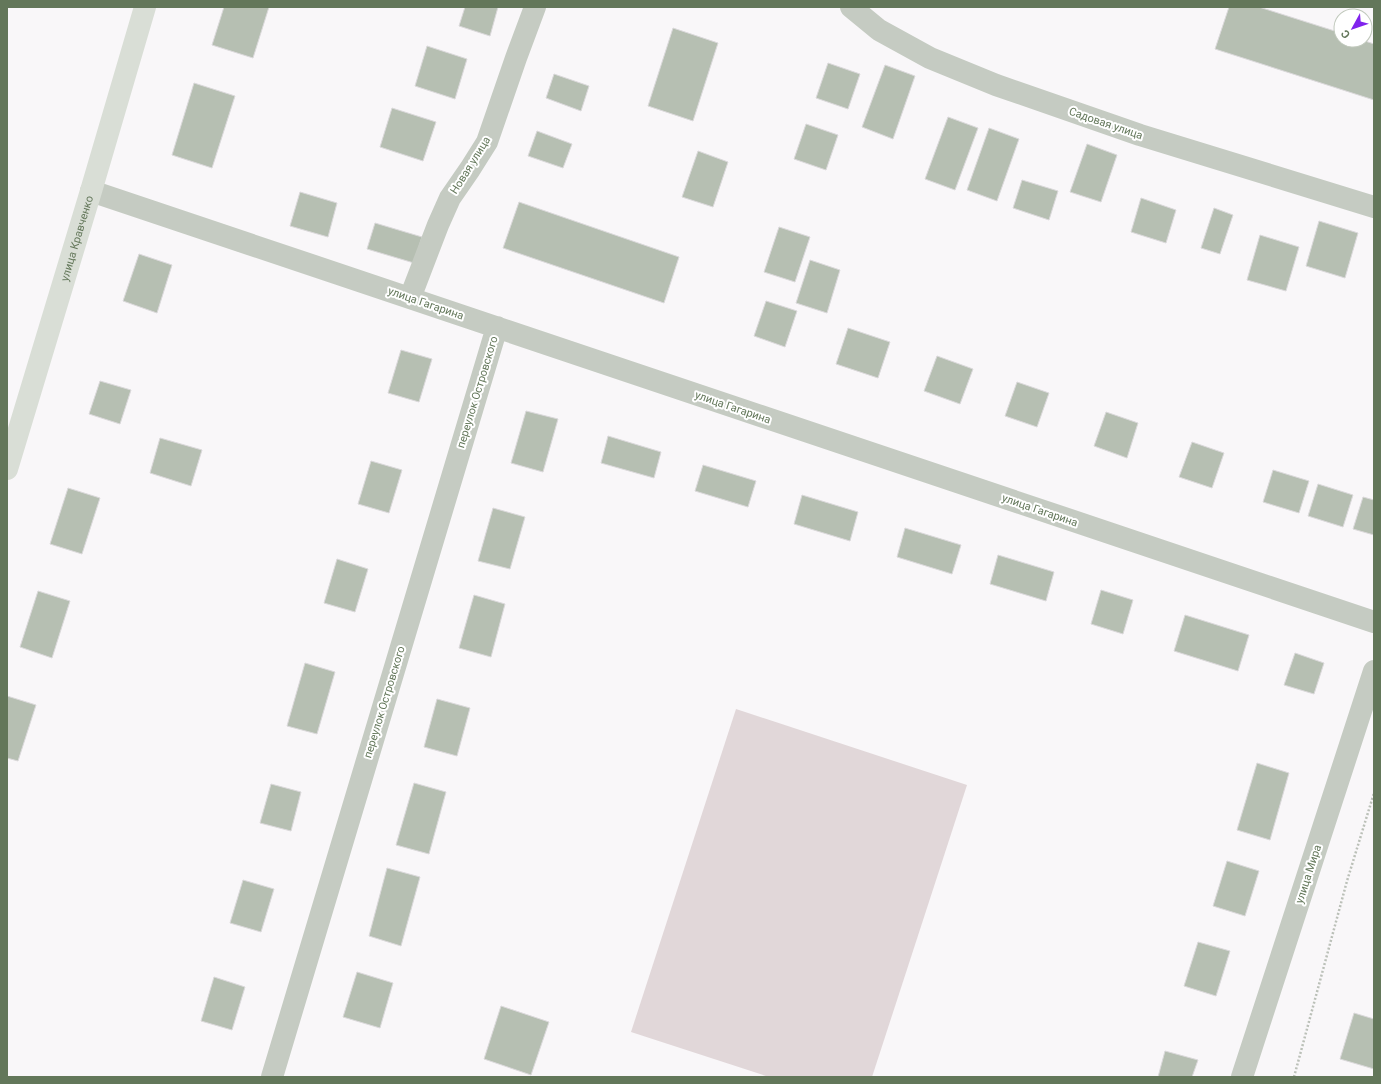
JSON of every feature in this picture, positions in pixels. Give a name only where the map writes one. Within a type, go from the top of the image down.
[{"type":"street","name":"улица Кравченко","points":[[7,469],[145,7]]},
{"type":"street","name":"Новая улица","points":[[410,298],[450,198],[487,142],[535,7]]},
{"type":"street","name":"Садовая улица","points":[[851,7],[879,30],[930,58],[996,85],[1140,135],[1374,207]]},
{"type":"street","name":"улица Гагарина","points":[[91,191],[1374,622]]},
{"type":"street","name":"переулок Островского","points":[[272,1077],[497,327]]},
{"type":"street","name":"улица Мира","points":[[1242,1077],[1374,671]]},
{"type":"path","points":[[1294,1077],[1347,881],[1374,793]]},
{"type":"shaded area","points":[[736,709],[967,785],[872,1077],[769,1077],[631,1032]]},
{"type":"building","points":[[224,7],[269,7],[253,58],[212,45]]},
{"type":"building","points":[[465,7],[498,7],[490,36],[459,26]]},
{"type":"building","points":[[1229,7],[1259,7],[1333,30],[1333,48],[1373,48],[1374,44],[1374,100],[1215,49]]},
{"type":"building","points":[[673,28],[718,43],[693,121],[648,106]]},
{"type":"building","points":[[427,46],[467,59],[455,99],[415,86]]},
{"type":"building","points":[[828,63],[860,74],[848,109],[816,98]]},
{"type":"building","points":[[885,65],[915,76],[893,139],[862,127]]},
{"type":"building","points":[[554,74],[589,86],[581,111],[546,98]]},
{"type":"building","points":[[194,83],[235,96],[212,168],[172,155]]},
{"type":"building","points":[[392,108],[436,122],[423,161],[380,147]]},
{"type":"building","points":[[948,117],[978,128],[955,190],[925,179]]},
{"type":"building","points":[[806,124],[838,135],[826,170],[794,159]]},
{"type":"building","points":[[989,128],[1019,139],[997,201],[967,190]]},
{"type":"building","points":[[537,131],[572,144],[563,168],[528,156]]},
{"type":"building","points":[[1087,144],[1117,155],[1101,202],[1070,192]]},
{"type":"building","points":[[698,151],[728,162],[713,207],[682,197]]},
{"type":"building","points":[[1022,180],[1058,191],[1049,220],[1013,208]]},
{"type":"building","points":[[300,192],[337,203],[328,237],[290,226]]},
{"type":"building","points":[[1141,198],[1176,210],[1166,243],[1131,232]]},
{"type":"building","points":[[519,202],[679,257],[664,303],[503,248]]},
{"type":"building","points":[[1214,208],[1233,215],[1220,254],[1201,248]]},
{"type":"building","points":[[1319,221],[1358,233],[1345,278],[1306,266]]},
{"type":"building","points":[[375,223],[422,237],[414,263],[367,249]]},
{"type":"building","points":[[779,227],[810,237],[795,282],[764,272]]},
{"type":"building","points":[[1260,235],[1299,247],[1286,291],[1247,280]]},
{"type":"building","points":[[139,254],[172,265],[157,313],[123,301]]},
{"type":"building","points":[[810,260],[840,270],[827,313],[796,303]]},
{"type":"building","points":[[766,301],[797,311],[785,347],[754,336]]},
{"type":"building","points":[[848,328],[890,342],[878,378],[836,364]]},
{"type":"building","points":[[401,350],[432,359],[419,402],[388,393]]},
{"type":"building","points":[[937,356],[973,369],[960,404],[924,391]]},
{"type":"building","points":[[100,381],[131,390],[120,424],[89,414]]},
{"type":"building","points":[[1017,382],[1049,393],[1037,427],[1005,416]]},
{"type":"building","points":[[526,411],[558,419],[543,472],[511,463]]},
{"type":"building","points":[[1106,412],[1138,423],[1127,458],[1094,446]]},
{"type":"building","points":[[608,436],[661,452],[654,478],[601,463]]},
{"type":"building","points":[[160,438],[202,450],[191,486],[150,473]]},
{"type":"building","points":[[1192,442],[1224,453],[1212,488],[1179,477]]},
{"type":"building","points":[[371,461],[402,470],[389,513],[358,504]]},
{"type":"building","points":[[703,465],[756,481],[748,507],[695,491]]},
{"type":"building","points":[[1273,470],[1309,481],[1299,513],[1263,502]]},
{"type":"building","points":[[1318,484],[1353,495],[1343,527],[1308,516]]},
{"type":"building","points":[[68,488],[100,498],[82,554],[50,544]]},
{"type":"building","points":[[802,495],[858,512],[850,541],[794,524]]},
{"type":"building","points":[[1363,497],[1374,500],[1374,535],[1353,529]]},
{"type":"building","points":[[493,508],[525,517],[510,569],[478,561]]},
{"type":"building","points":[[905,528],[961,545],[952,574],[897,557]]},
{"type":"building","points":[[998,555],[1054,572],[1046,601],[990,584]]},
{"type":"building","points":[[337,559],[368,569],[355,612],[324,603]]},
{"type":"building","points":[[1101,590],[1133,600],[1123,634],[1091,624]]},
{"type":"building","points":[[38,591],[70,601],[52,658],[20,647]]},
{"type":"building","points":[[474,595],[505,604],[491,657],[459,648]]},
{"type":"building","points":[[1185,615],[1249,635],[1238,671],[1174,651]]},
{"type":"building","points":[[1295,653],[1324,663],[1314,694],[1284,685]]},
{"type":"building","points":[[305,663],[335,672],[317,734],[287,726]]},
{"type":"building","points":[[7,696],[36,705],[18,761],[7,758]]},
{"type":"building","points":[[437,699],[470,708],[457,756],[424,747]]},
{"type":"building","points":[[1257,763],[1289,773],[1270,840],[1237,830]]},
{"type":"building","points":[[414,783],[446,792],[429,854],[396,845]]},
{"type":"building","points":[[271,784],[301,792],[291,831],[260,823]]},
{"type":"building","points":[[1227,861],[1259,871],[1245,916],[1213,906]]},
{"type":"building","points":[[387,868],[420,877],[401,946],[369,936]]},
{"type":"building","points":[[243,880],[274,889],[261,932],[230,923]]},
{"type":"building","points":[[1198,942],[1230,951],[1216,996],[1184,986]]},
{"type":"building","points":[[357,972],[393,983],[380,1028],[343,1017]]},
{"type":"building","points":[[214,977],[245,987],[232,1030],[201,1021]]},
{"type":"building","points":[[501,1006],[549,1022],[531,1075],[484,1059]]},
{"type":"building","points":[[1354,1013],[1374,1019],[1374,1069],[1340,1059]]},
{"type":"building","points":[[1165,1051],[1198,1060],[1192,1077],[1158,1077]]}]
